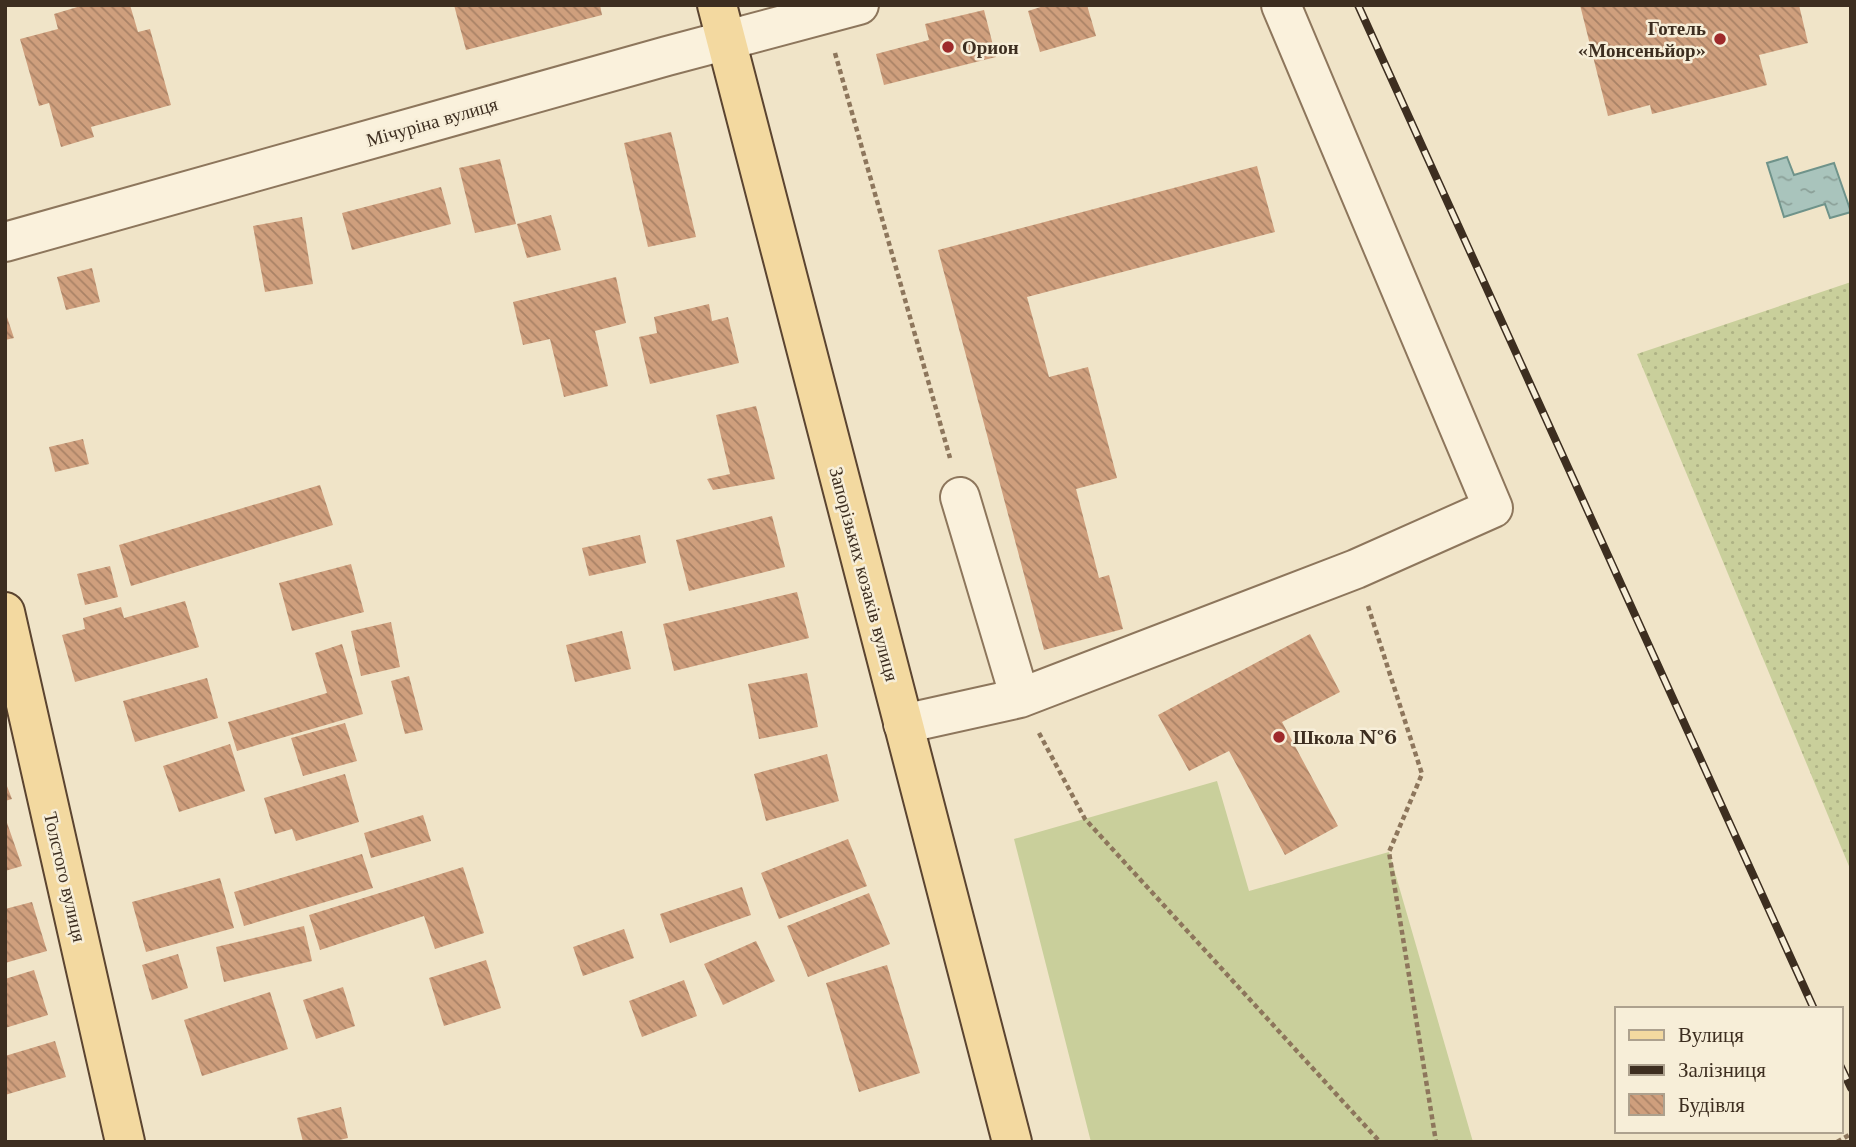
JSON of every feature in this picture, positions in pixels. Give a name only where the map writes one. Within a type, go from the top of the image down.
[{"type":"main road","name":"Запорізьких козаків вулиця","points":[[722,23],[1012,1142]]},
{"type":"main road","name":"Толстого вулиця","points":[[5,612],[125,1142]]},
{"type":"street","points":[[904,724],[1020,698],[1356,569],[1493,508],[1281,5]]},
{"type":"street","name":"Мічуріна вулиця","points":[[5,242],[722,23],[842,10]]},
{"type":"street","points":[[961,496],[1020,698]]},
{"type":"path","points":[[842,10],[961,496]]},
{"type":"path","points":[[1356,569],[1422,774],[1389,852],[1436,1142]]},
{"type":"path","points":[[1020,698],[1085,819],[1380,1142]]},
{"type":"path","points":[[1837,1142],[1851,1134]]},
{"type":"green space","points":[[1851,282],[1851,871],[1637,354]]},
{"type":"green space","points":[[1217,781],[1249,891],[1389,852],[1473,1142],[1091,1142],[1014,839]]},
{"type":"water","points":[[1787,157],[1794,175],[1834,163],[1851,212],[1830,218],[1825,204],[1784,217],[1767,163]]},
{"type":"building","points":[[84,5],[130,5],[138,32],[150,29],[171,105],[91,127],[94,137],[61,147],[49,103],[39,106],[20,39],[58,29],[54,14]]},
{"type":"building","points":[[454,5],[600,5],[602,15],[466,50]]},
{"type":"building","points":[[1047,5],[1087,5],[1096,36],[1040,52],[1028,11]]},
{"type":"building","points":[[1580,5],[1799,5],[1808,43],[1759,55],[1767,85],[1652,114],[1650,105],[1608,116]]},
{"type":"building","name":"Орион","points":[[984,10],[996,57],[884,85],[876,54],[929,40],[925,24]]},
{"type":"building","points":[[671,132],[696,237],[648,247],[624,143]]},
{"type":"building","points":[[500,159],[516,224],[475,233],[459,168]]},
{"type":"building","points":[[1257,166],[1275,232],[1027,297],[1049,377],[1088,367],[1117,478],[1076,489],[1099,578],[1109,575],[1123,629],[1044,650],[938,250]]},
{"type":"building","points":[[441,187],[451,224],[352,250],[342,213]]},
{"type":"building","points":[[551,215],[561,250],[527,258],[517,224]]},
{"type":"building","points":[[302,217],[313,284],[265,292],[253,226]]},
{"type":"building","points":[[92,268],[100,302],[66,310],[57,277]]},
{"type":"building","points":[[616,277],[626,323],[595,331],[608,386],[564,397],[550,339],[523,345],[513,302]]},
{"type":"building","points":[[709,304],[712,321],[728,317],[739,363],[650,384],[639,337],[657,333],[654,317]]},
{"type":"building","points":[[5,311],[14,338],[5,340]]},
{"type":"building","points":[[756,406],[775,479],[713,490],[707,479],[730,474],[716,415]]},
{"type":"building","points":[[83,439],[89,464],[55,472],[49,447]]},
{"type":"building","points":[[320,485],[333,525],[131,586],[119,545]]},
{"type":"building","points":[[772,516],[785,567],[689,591],[676,540]]},
{"type":"building","points":[[640,535],[646,563],[589,576],[582,548]]},
{"type":"building","points":[[351,564],[364,612],[292,631],[279,583]]},
{"type":"building","points":[[110,566],[118,597],[85,605],[77,574]]},
{"type":"building","points":[[797,592],[809,638],[674,671],[663,624]]},
{"type":"building","points":[[185,601],[199,647],[75,682],[62,635],[85,629],[83,618],[121,607],[124,618]]},
{"type":"building","points":[[391,622],[400,667],[361,676],[351,631]]},
{"type":"building","points":[[622,631],[631,669],[575,682],[566,645]]},
{"type":"building","points":[[1310,634],[1340,692],[1282,722],[1338,826],[1285,855],[1229,751],[1189,771],[1158,715]]},
{"type":"building","points":[[342,644],[363,714],[237,751],[228,722],[327,693],[315,653]]},
{"type":"building","points":[[807,673],[818,727],[759,739],[748,684]]},
{"type":"building","points":[[409,676],[423,730],[405,734],[391,681]]},
{"type":"building","points":[[207,678],[218,718],[135,742],[123,701]]},
{"type":"building","points":[[345,723],[357,761],[303,776],[291,738]]},
{"type":"building","points":[[230,744],[245,791],[179,812],[163,766]]},
{"type":"building","points":[[827,754],[839,801],[766,821],[754,774]]},
{"type":"building","points":[[345,774],[359,822],[296,841],[292,829],[275,834],[264,798]]},
{"type":"building","points":[[5,781],[12,799],[5,801]]},
{"type":"building","points":[[423,815],[431,841],[371,858],[364,833]]},
{"type":"building","points":[[5,817],[22,866],[5,871]]},
{"type":"building","points":[[848,839],[867,886],[779,919],[761,873]]},
{"type":"building","points":[[362,854],[373,888],[244,926],[234,892]]},
{"type":"building","points":[[463,867],[484,933],[435,949],[424,916],[320,950],[309,915]]},
{"type":"building","points":[[220,878],[234,928],[146,952],[132,902]]},
{"type":"building","points":[[742,887],[751,915],[670,943],[660,914]]},
{"type":"building","points":[[869,893],[890,944],[808,977],[787,926]]},
{"type":"building","points":[[32,902],[47,951],[5,963],[5,909]]},
{"type":"building","points":[[304,926],[312,961],[224,982],[216,947]]},
{"type":"building","points":[[624,929],[634,958],[583,976],[573,947]]},
{"type":"building","points":[[756,941],[775,981],[723,1005],[704,964]]},
{"type":"building","points":[[178,954],[188,988],[152,1000],[142,965]]},
{"type":"building","points":[[486,960],[501,1008],[444,1026],[429,978]]},
{"type":"building","points":[[887,965],[920,1073],[859,1092],[826,983]]},
{"type":"building","points":[[34,970],[48,1015],[5,1028],[5,979]]},
{"type":"building","points":[[684,980],[697,1016],[642,1037],[629,1001]]},
{"type":"building","points":[[343,987],[355,1026],[316,1039],[303,1000]]},
{"type":"building","points":[[270,992],[288,1049],[202,1076],[184,1020]]},
{"type":"building","points":[[55,1041],[66,1077],[5,1095],[5,1056]]},
{"type":"building","points":[[341,1107],[348,1138],[331,1142],[303,1142],[297,1118]]},
{"type":"railway","points":[[1358,5],[1813,1007]]},
{"type":"railway","points":[[1842,1069],[1851,1088]]},
{"type":"place","name":"Готель «Монсеньйор»","points":[[1720,39]]},
{"type":"place","name":"Орион","points":[[948,47]]},
{"type":"place","name":"Школа №6","points":[[1279,737]]}]
